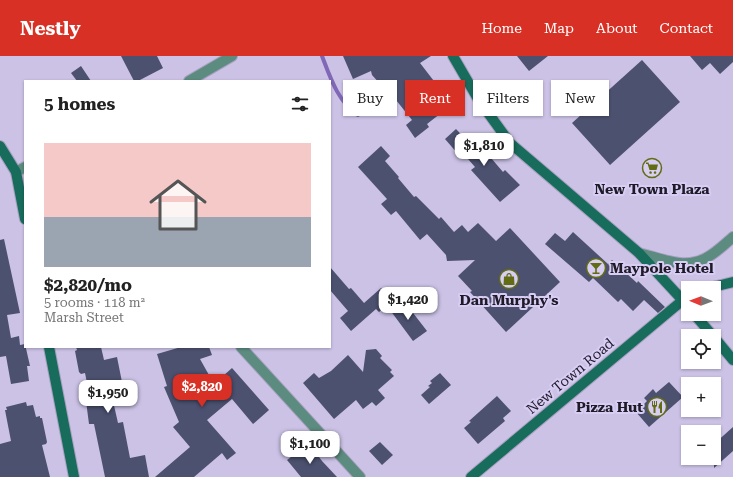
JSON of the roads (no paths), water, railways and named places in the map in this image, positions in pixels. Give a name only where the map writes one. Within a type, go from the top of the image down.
[{"type":"street","points":[[191,80],[232,56]]},
{"type":"street","points":[[453,56],[478,99],[510,142],[638,253],[681,296]]},
{"type":"street","points":[[2,150],[21,169],[24,206]]},
{"type":"street","points":[[638,253],[685,264],[697,262],[706,258],[733,237]]},
{"type":"street","points":[[721,285],[733,282]]},
{"type":"street","name":"New Town Road","points":[[471,477],[681,305]]},
{"type":"street","points":[[700,321],[706,329]]},
{"type":"street","points":[[721,346],[733,360]]},
{"type":"street","points":[[49,348],[74,477]]},
{"type":"street","points":[[242,348],[360,477]]},
{"type":"waterway","points":[[322,56],[332,80],[343,100]]},
{"type":"place","name":"New Town Plaza","points":[[652,168]]},
{"type":"place","name":"Maypole Hotel","points":[[596,268]]},
{"type":"place","name":"Dan Murphy's","points":[[509,279]]},
{"type":"place","name":"Pizza Hut","points":[[657,407]]}]
